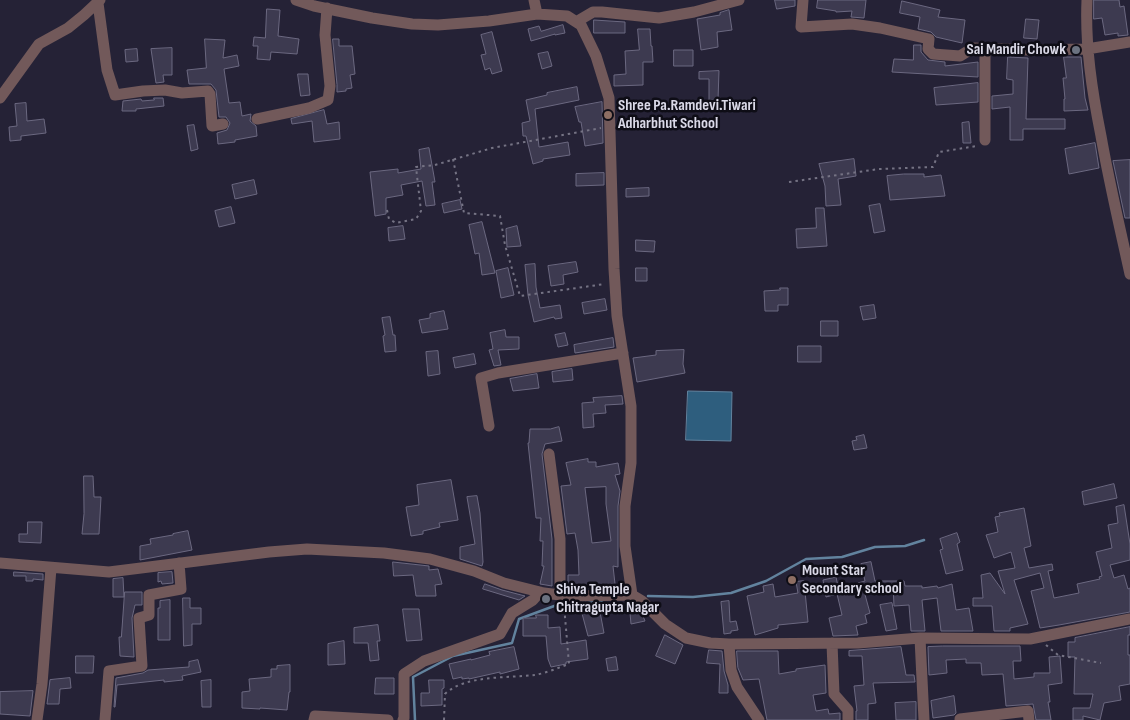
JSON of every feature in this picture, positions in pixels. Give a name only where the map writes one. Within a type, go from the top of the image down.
[{"type":"street","points":[[296,0],[327,8],[412,24],[438,25],[489,21],[537,14],[567,16],[581,25],[596,56],[609,98],[617,316],[631,406],[631,464],[626,506],[625,546],[632,595]]},
{"type":"street","points":[[534,0],[537,14]]},
{"type":"street","points":[[576,22],[593,12],[658,18],[694,12],[739,0]]},
{"type":"street","points":[[803,0],[802,27],[852,24],[880,28],[929,39],[928,49],[933,54],[960,56],[973,48],[1087,49],[1130,42]]},
{"type":"street","points":[[1088,0],[1087,49],[1091,85],[1109,181],[1130,274]]},
{"type":"street","points":[[0,98],[39,44],[68,28],[99,2]]},
{"type":"street","points":[[99,2],[107,70],[116,95],[165,90],[182,93],[208,91],[210,94],[212,126],[223,124]]},
{"type":"street","points":[[257,119],[309,108],[328,100],[330,86],[325,35],[327,8]]},
{"type":"street","points":[[984,49],[985,140]]},
{"type":"street","points":[[489,426],[481,378],[498,373],[624,353]]},
{"type":"street","points":[[549,454],[560,539],[562,600]]},
{"type":"street","points":[[0,563],[109,572],[307,549],[384,553],[430,559],[474,571],[504,583],[562,600]]},
{"type":"street","points":[[105,720],[108,671],[142,666],[139,618],[148,615],[149,595],[168,593],[181,589],[179,563]]},
{"type":"street","points":[[37,720],[51,568]]},
{"type":"street","points":[[403,720],[404,674],[424,661],[500,634],[512,614],[533,600],[540,592]]},
{"type":"street","points":[[562,600],[568,596],[632,595],[642,601],[665,624],[686,638],[729,644],[858,643],[920,638],[1030,638],[1130,619]]},
{"type":"street","points":[[920,638],[924,720]]},
{"type":"street","points":[[832,643],[834,694],[848,710],[848,720]]},
{"type":"street","points":[[729,644],[732,670],[737,687],[758,720]]},
{"type":"street","points":[[960,719],[1028,711],[1029,720]]},
{"type":"street","points":[[314,720],[315,716],[388,720]]},
{"type":"path","points":[[387,210],[389,219],[396,223],[416,219],[421,211],[416,168],[435,165],[492,148],[610,126]]},
{"type":"path","points":[[789,182],[879,169],[933,167],[939,152],[979,146],[985,140]]},
{"type":"path","points":[[453,159],[464,213],[500,216],[504,245],[520,296],[616,282]]},
{"type":"path","points":[[444,720],[445,694],[450,689],[466,682],[538,674],[569,664],[562,600]]},
{"type":"path","points":[[1038,636],[1041,641],[1058,655],[1101,663]]},
{"type":"water","points":[[688,391],[732,392],[731,441],[686,440]]},
{"type":"building","points":[[775,0],[795,0],[795,6],[777,9]]},
{"type":"building","points":[[818,0],[866,0],[864,18],[851,17],[852,11],[836,12],[817,8]]},
{"type":"building","points":[[1094,0],[1119,0],[1120,7],[1124,6],[1128,35],[1118,36],[1118,33],[1105,35],[1102,18],[1094,19]]},
{"type":"building","points":[[902,1],[940,10],[938,17],[965,20],[962,43],[936,37],[931,32],[918,29],[920,17],[900,13]]},
{"type":"building","points":[[267,9],[280,10],[278,36],[299,39],[297,54],[271,52],[270,60],[257,59],[258,46],[253,46],[254,37],[265,38]]},
{"type":"building","points":[[729,10],[732,30],[717,32],[718,47],[701,50],[697,19],[720,15],[720,13]]},
{"type":"building","points":[[1026,19],[1039,20],[1037,39],[1024,38]]},
{"type":"building","points":[[594,20],[625,22],[625,33],[594,33]]},
{"type":"building","points":[[563,25],[565,33],[531,41],[528,29],[539,26],[541,31]]},
{"type":"building","points":[[638,29],[650,29],[653,62],[643,62],[643,85],[614,86],[614,75],[626,74],[625,51],[639,50]]},
{"type":"building","points":[[492,32],[502,71],[492,74],[490,68],[485,70],[481,55],[486,54],[481,35]]},
{"type":"building","points":[[205,39],[225,40],[223,58],[237,55],[239,66],[224,69],[229,103],[240,102],[242,116],[251,114],[250,121],[256,126],[257,136],[218,144],[217,133],[227,130],[230,123],[226,117],[219,117],[216,90],[211,84],[189,84],[187,70],[206,68]]},
{"type":"building","points":[[333,39],[339,39],[339,46],[352,46],[355,74],[350,75],[352,88],[346,89],[346,91],[337,92]]},
{"type":"building","points":[[914,45],[921,45],[921,52],[928,60],[945,62],[945,66],[978,62],[978,77],[892,72],[894,59],[913,60]]},
{"type":"building","points":[[172,48],[172,75],[163,75],[164,82],[156,83],[151,49]]},
{"type":"building","points":[[137,49],[138,61],[126,62],[125,50]]},
{"type":"building","points":[[674,50],[693,50],[693,66],[674,66]]},
{"type":"building","points":[[548,52],[552,66],[542,69],[538,54]]},
{"type":"building","points":[[1008,57],[1028,58],[1026,119],[1065,119],[1065,129],[1023,129],[1023,140],[1010,140],[1010,107],[992,109],[992,96],[1013,94],[1013,80],[1007,79]]},
{"type":"building","points":[[1064,57],[1081,57],[1088,110],[1064,111],[1063,78],[1066,78]]},
{"type":"building","points":[[719,71],[718,100],[709,100],[709,79],[699,79],[699,72]]},
{"type":"building","points":[[298,74],[308,74],[310,95],[301,96]]},
{"type":"building","points":[[978,83],[978,102],[936,105],[934,88]]},
{"type":"building","points":[[577,87],[579,100],[535,109],[539,147],[568,142],[570,155],[543,159],[543,161],[533,164],[526,136],[523,136],[522,123],[530,121],[526,100],[547,95],[547,93]]},
{"type":"building","points":[[154,98],[163,98],[164,106],[136,109],[136,111],[122,111],[123,101],[154,100]]},
{"type":"building","points":[[602,102],[603,143],[585,146],[581,122],[579,122],[575,107]]},
{"type":"building","points":[[26,103],[27,121],[44,119],[46,133],[21,136],[21,140],[10,141],[9,127],[17,126],[15,104]]},
{"type":"building","points":[[324,110],[327,124],[339,122],[340,139],[314,142],[312,121],[292,124],[291,119]]},
{"type":"building","points":[[969,122],[971,143],[963,143],[962,123]]},
{"type":"building","points":[[194,125],[198,149],[191,151],[187,126]]},
{"type":"building","points":[[1095,143],[1099,168],[1069,174],[1065,149]]},
{"type":"building","points":[[429,148],[435,182],[432,182],[435,205],[426,206],[422,181],[401,185],[403,195],[386,198],[386,214],[375,216],[370,172],[398,169],[398,173],[421,169],[419,150]]},
{"type":"building","points":[[854,159],[856,176],[838,179],[841,205],[826,206],[825,186],[819,164]]},
{"type":"building","points":[[1130,160],[1130,218],[1125,218],[1113,161]]},
{"type":"building","points":[[604,173],[604,185],[576,186],[576,174]]},
{"type":"building","points":[[924,174],[924,177],[941,175],[945,196],[890,200],[887,176]]},
{"type":"building","points":[[254,180],[257,194],[235,199],[232,185]]},
{"type":"building","points":[[649,188],[649,196],[626,197],[626,189]]},
{"type":"building","points":[[460,200],[462,209],[444,213],[442,204]]},
{"type":"building","points":[[880,204],[885,231],[874,233],[869,206]]},
{"type":"building","points":[[231,207],[235,223],[219,227],[215,211]]},
{"type":"building","points":[[816,208],[824,208],[827,246],[797,248],[796,229],[816,228]]},
{"type":"building","points":[[482,222],[495,273],[482,275],[479,253],[475,254],[469,225]]},
{"type":"building","points":[[403,226],[405,239],[389,241],[388,228]]},
{"type":"building","points":[[517,226],[521,246],[507,247],[506,229]]},
{"type":"building","points":[[636,240],[655,241],[654,252],[636,251]]},
{"type":"building","points":[[576,262],[578,272],[563,275],[564,284],[551,286],[548,266]]},
{"type":"building","points":[[535,264],[536,287],[540,308],[560,305],[562,318],[555,319],[554,317],[534,322],[528,295],[525,265]]},
{"type":"building","points":[[508,268],[514,295],[501,298],[496,271]]},
{"type":"building","points":[[636,268],[647,268],[647,281],[636,281]]},
{"type":"building","points":[[780,288],[788,288],[788,305],[778,305],[778,311],[765,311],[764,291],[780,290]]},
{"type":"building","points":[[605,299],[607,310],[584,314],[582,303]]},
{"type":"building","points":[[874,305],[876,318],[863,320],[860,307]]},
{"type":"building","points":[[444,311],[448,329],[422,333],[419,320],[430,318],[430,314]]},
{"type":"building","points":[[390,317],[393,335],[395,335],[396,351],[385,352],[382,318]]},
{"type":"building","points":[[821,321],[838,321],[838,336],[821,336]]},
{"type":"building","points":[[505,330],[506,337],[519,337],[519,349],[498,350],[501,365],[494,366],[489,350],[493,349],[490,333]]},
{"type":"building","points":[[565,333],[568,345],[558,347],[555,335]]},
{"type":"building","points":[[613,338],[614,347],[575,353],[574,345]]},
{"type":"building","points":[[798,346],[821,346],[821,362],[798,362]]},
{"type":"building","points":[[684,350],[683,364],[685,373],[637,382],[633,358],[656,355],[656,351]]},
{"type":"building","points":[[438,351],[440,374],[428,376],[426,352]]},
{"type":"building","points":[[474,354],[476,364],[455,368],[453,358]]},
{"type":"building","points":[[572,369],[573,380],[553,382],[552,372]]},
{"type":"building","points":[[537,374],[539,388],[513,391],[510,379]]},
{"type":"building","points":[[622,396],[623,404],[605,405],[606,413],[593,414],[594,427],[583,428],[582,403],[594,402],[593,398]]},
{"type":"building","points":[[559,427],[562,441],[545,444],[542,454],[552,539],[552,586],[540,584],[544,566],[542,566],[543,541],[540,541],[541,518],[536,518],[528,443],[530,429]]},
{"type":"building","points":[[864,435],[867,448],[854,450],[852,441],[857,440],[856,437]]},
{"type":"building","points":[[588,459],[588,462],[596,462],[596,467],[618,463],[620,474],[615,475],[620,491],[618,506],[618,567],[613,566],[615,584],[568,588],[568,575],[579,575],[575,533],[567,534],[561,486],[571,485],[566,463]],"holes":[[[606,487],[606,504],[611,541],[592,543],[585,488]]]},
{"type":"building","points":[[84,476],[93,476],[94,497],[101,497],[99,534],[82,534]]},
{"type":"building","points":[[451,480],[458,520],[439,523],[440,527],[423,531],[423,534],[411,536],[406,507],[419,505],[417,485]]},
{"type":"building","points":[[1114,484],[1117,498],[1084,505],[1082,492]]},
{"type":"building","points":[[477,496],[480,513],[482,566],[460,559],[460,547],[475,544],[467,497]]},
{"type":"building","points":[[1124,505],[1130,544],[1130,560],[1110,565],[1114,578],[1124,575],[1128,589],[1130,588],[1130,612],[1040,628],[1031,591],[1044,588],[1040,573],[1014,580],[1028,624],[1010,628],[1010,631],[994,631],[992,606],[973,606],[973,598],[983,598],[981,575],[990,573],[1005,594],[998,571],[1015,568],[1011,552],[994,558],[986,535],[998,532],[995,517],[1000,516],[999,513],[1024,508],[1031,546],[1024,548],[1029,568],[1052,564],[1053,570],[1048,571],[1054,598],[1079,593],[1077,584],[1100,579],[1099,577],[1102,576],[1096,552],[1112,548],[1108,525],[1118,523],[1116,507]]},
{"type":"building","points":[[28,522],[42,522],[41,543],[19,542],[19,534],[27,534]]},
{"type":"building","points":[[188,531],[192,550],[140,560],[140,546],[151,544],[150,539]]},
{"type":"building","points":[[957,533],[960,542],[957,544],[963,570],[946,574],[940,550],[943,549],[940,539]]},
{"type":"building","points":[[393,562],[429,566],[429,570],[438,569],[442,584],[435,585],[436,596],[416,596],[413,575],[394,576]]},
{"type":"building","points":[[871,562],[875,581],[904,581],[905,586],[922,586],[922,588],[937,586],[938,588],[952,584],[956,610],[969,608],[973,631],[941,631],[937,598],[922,600],[925,631],[911,631],[909,605],[894,606],[893,585],[864,591],[870,613],[865,615],[867,623],[856,626],[858,635],[833,636],[829,618],[842,615],[837,594],[826,597],[823,580],[836,577],[839,591],[859,586],[858,583],[865,581],[861,564]]},
{"type":"building","points":[[14,572],[43,574],[43,580],[33,579],[33,581],[26,581],[26,576],[14,576]]},
{"type":"building","points":[[172,572],[173,583],[162,584],[161,581],[158,582],[158,573]]},
{"type":"building","points":[[123,578],[124,597],[113,597],[113,579]]},
{"type":"building","points":[[804,581],[808,622],[778,625],[778,628],[755,635],[747,596],[764,592],[763,586],[773,584],[775,597],[798,593],[796,582]]},
{"type":"building","points":[[485,584],[525,596],[519,600],[483,589]]},
{"type":"building","points":[[125,592],[142,592],[142,605],[135,605],[132,618],[134,657],[120,656],[119,637],[121,637]]},
{"type":"building","points":[[183,598],[190,598],[190,608],[201,608],[201,624],[192,624],[192,645],[184,646]]},
{"type":"building","points":[[170,600],[170,640],[158,640],[158,608],[160,608],[160,601]]},
{"type":"building","points":[[729,601],[730,622],[736,621],[738,630],[724,634],[721,602]]},
{"type":"building","points":[[593,603],[608,603],[610,610],[600,612],[604,633],[588,636],[580,606]]},
{"type":"building","points":[[892,603],[897,629],[886,631],[880,605]]},
{"type":"building","points":[[403,609],[419,609],[422,640],[407,641]]},
{"type":"building","points":[[641,611],[645,621],[631,624],[630,613]]},
{"type":"building","points":[[536,615],[548,615],[548,628],[560,627],[561,644],[586,640],[588,659],[566,662],[566,664],[551,667],[548,659],[546,636],[523,636],[523,618],[536,618]]},
{"type":"building","points":[[378,625],[380,641],[377,641],[379,660],[370,661],[368,643],[354,643],[354,628]]},
{"type":"building","points":[[1130,627],[1128,655],[1130,655],[1130,684],[1119,686],[1121,700],[1104,703],[1100,720],[1083,716],[1083,720],[1073,720],[1073,708],[1090,708],[1093,694],[1074,694],[1075,657],[1068,657],[1068,642],[1075,642],[1075,638]]},
{"type":"building","points":[[665,635],[683,645],[675,664],[656,656]]},
{"type":"building","points":[[344,641],[345,664],[328,665],[328,644]]},
{"type":"building","points":[[1020,646],[1021,661],[1013,661],[1014,679],[1034,677],[1034,673],[1050,673],[1049,657],[1060,656],[1062,683],[1048,685],[1051,720],[1036,720],[1033,704],[1006,706],[1003,674],[982,675],[981,663],[966,663],[966,659],[946,660],[947,673],[929,675],[928,647]]},
{"type":"building","points":[[514,647],[519,669],[469,679],[462,679],[462,677],[453,679],[449,664],[471,660],[490,655],[489,652]]},
{"type":"building","points":[[901,647],[906,675],[914,675],[915,682],[873,683],[876,703],[868,704],[868,720],[856,720],[857,711],[854,686],[864,685],[862,656],[849,656],[849,651]]},
{"type":"building","points":[[709,650],[722,651],[728,693],[719,693],[720,664],[707,663]]},
{"type":"building","points":[[737,651],[778,651],[779,674],[796,671],[796,669],[825,665],[826,693],[813,695],[816,711],[828,709],[829,714],[840,713],[840,720],[767,720],[759,679],[743,680],[738,668]]},
{"type":"building","points":[[76,656],[94,656],[93,673],[76,673]]},
{"type":"building","points":[[616,657],[618,670],[608,671],[606,659]]},
{"type":"building","points":[[198,660],[201,672],[182,676],[183,680],[117,685],[114,707],[116,678],[143,673],[148,670],[189,667],[189,662]]},
{"type":"building","points":[[290,665],[290,692],[287,710],[242,708],[242,692],[250,691],[249,679],[271,677],[271,669],[277,669],[277,666]]},
{"type":"building","points":[[70,678],[71,688],[60,689],[59,704],[47,704],[50,680]]},
{"type":"building","points":[[376,678],[394,678],[394,694],[375,694]]},
{"type":"building","points":[[211,680],[211,707],[202,707],[201,681]]},
{"type":"building","points":[[429,680],[444,680],[442,705],[421,706],[421,693],[429,693]]},
{"type":"building","points":[[33,691],[30,716],[0,714],[0,692]]},
{"type":"building","points":[[954,696],[956,713],[954,715],[933,718],[931,701]]},
{"type":"building","points":[[916,702],[916,720],[896,720],[895,703]]},
{"type":"waterway","points":[[648,596],[693,597],[731,593],[766,581],[806,559],[842,557],[875,547],[905,546],[924,540]]},
{"type":"waterway","points":[[415,720],[413,677],[453,656],[512,643],[519,619],[565,602],[575,605],[602,601]]},
{"type":"place","name":"Sai Mandir Chowk","points":[[1076,50]]},
{"type":"place","name":"Shree Pa.Ramdevi.Tiwari Adharbhut School","points":[[608,115]]},
{"type":"place","name":"Mount Star Secondary school","points":[[792,580]]},
{"type":"place","name":"Shiva Temple Chitragupta Nagar","points":[[546,599]]}]
